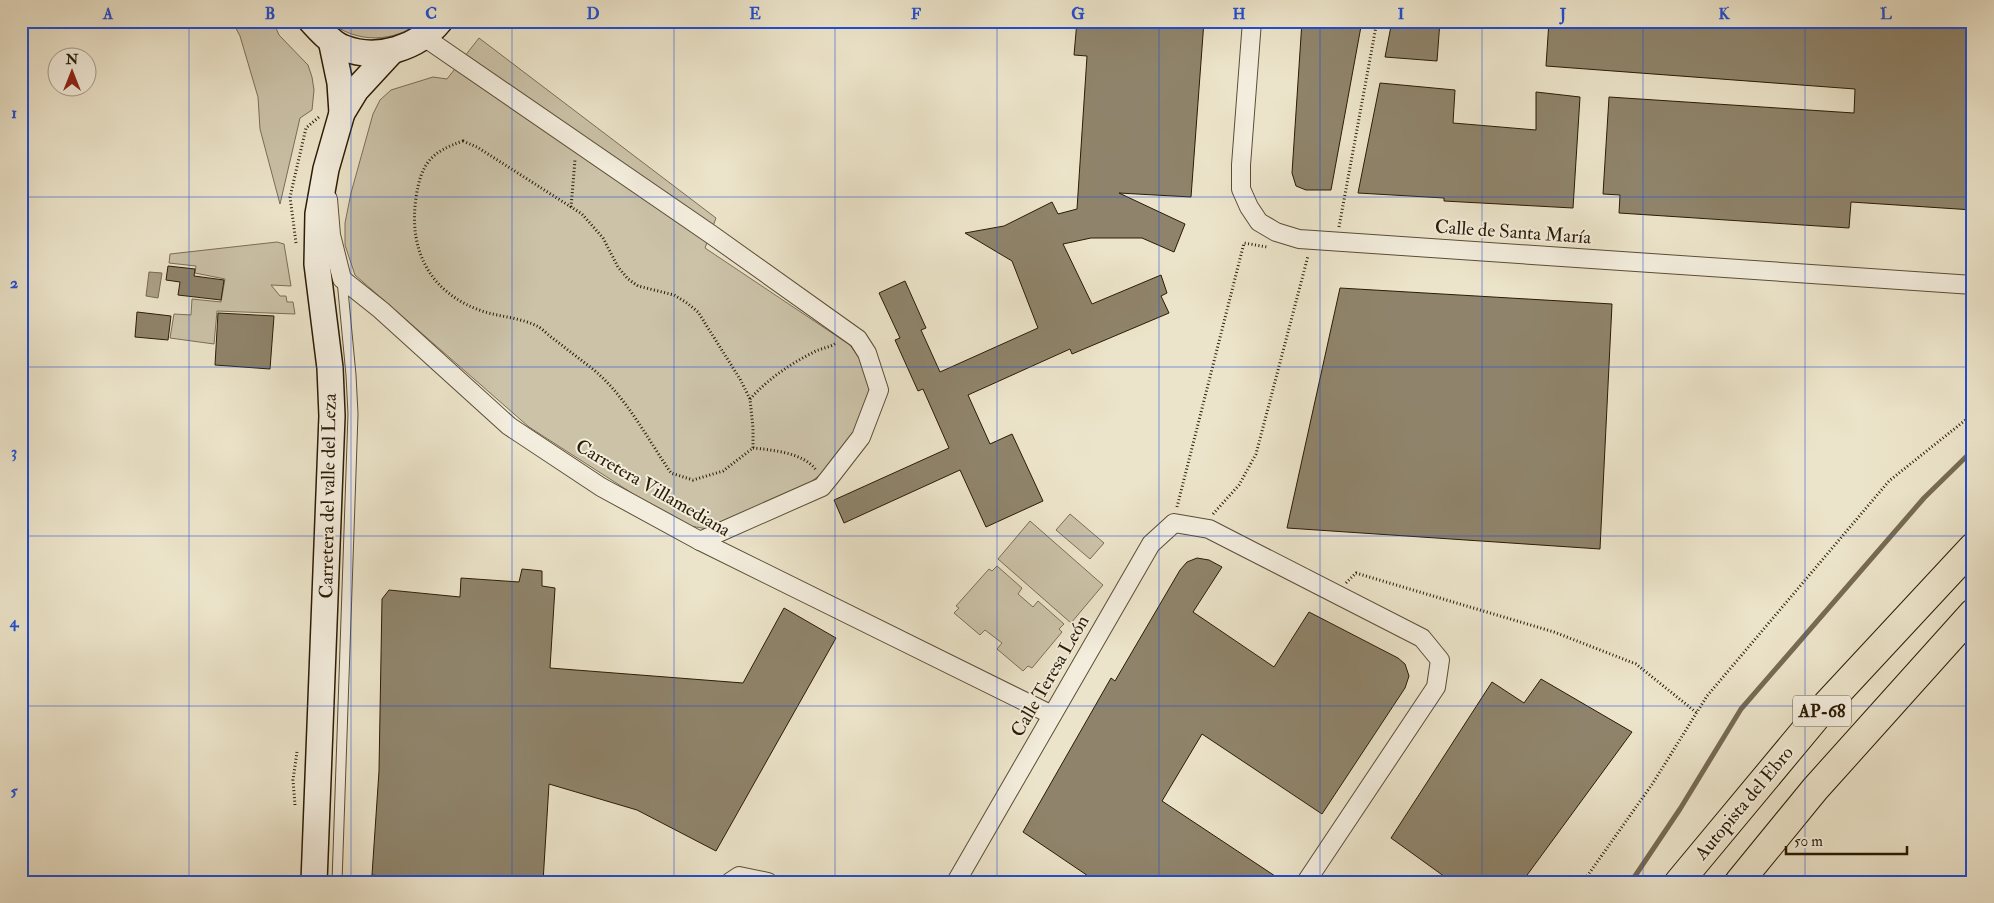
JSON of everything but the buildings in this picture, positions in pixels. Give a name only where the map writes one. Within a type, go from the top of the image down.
[{"type":"highway","name":"Autopista del Ebro","points":[[1679,882],[1827,704],[1973,547]]},
{"type":"highway","name":"AP-68","points":[[1739,882],[1828,774],[1973,613]]},
{"type":"main road","points":[[302,27],[331,40],[343,48],[360,52],[392,50],[409,45],[432,29]]},
{"type":"main road","name":"Carretera del valle del Leza","points":[[314,882],[332,416],[330,368],[317,264],[318,214],[326,169],[331,111],[340,83],[331,40]]},
{"type":"main road","name":"Carretera del valle del Leza","points":[[331,111],[356,90],[392,50]]},
{"type":"street","name":"Calle de Santa María","points":[[1252,21],[1241,164],[1241,189],[1249,207],[1259,222],[1276,232],[1299,238],[1336,241],[1973,285]]},
{"type":"street","points":[[432,29],[577,141],[849,332],[858,339],[867,353],[879,390],[861,437],[822,487],[700,541]]},
{"type":"street","points":[[326,169],[331,235],[342,279]]},
{"type":"street","name":"Carretera Villamediana","points":[[342,279],[381,310],[510,426],[601,487],[700,541],[1052,715]]},
{"type":"street","points":[[1174,522],[1209,529],[1422,638],[1440,660],[1436,687],[1306,882]]},
{"type":"street","name":"Calle Teresa León","points":[[956,882],[1151,544],[1174,522]]},
{"type":"street","points":[[730,882],[739,876],[768,882]]},
{"type":"lane","points":[[337,882],[352,414],[351,375],[342,279]]},
{"type":"path","points":[[286,21],[302,27]]},
{"type":"path","points":[[1336,241],[1377,21]]},
{"type":"path","points":[[297,251],[290,197],[306,128],[331,111]]},
{"type":"path","points":[[753,448],[754,428],[750,398],[698,312],[687,302],[674,295],[638,286],[628,279],[618,267],[604,238],[582,214],[477,147],[463,141],[442,148],[426,164],[418,184],[414,215],[416,238],[426,268],[438,286],[460,302],[485,312],[536,326],[595,371],[623,401],[671,473],[693,480],[723,471],[753,448],[772,450],[810,462],[820,475],[822,487]]},
{"type":"path","points":[[571,207],[577,141]]},
{"type":"path","points":[[1201,528],[1239,485],[1256,454],[1313,239]]},
{"type":"path","points":[[1174,522],[1244,243],[1276,249]]},
{"type":"path","points":[[1300,256],[1308,258]]},
{"type":"path","points":[[750,398],[774,374],[785,370],[815,351],[831,346],[849,332]]},
{"type":"path","points":[[1583,882],[1653,783],[1707,696],[1889,481],[1973,414]]},
{"type":"path","points":[[1335,594],[1356,573],[1554,632],[1636,664],[1697,713]]},
{"type":"path","points":[[296,809],[293,780],[300,745]]},
{"type":"shaded area","points":[[232,21],[273,21],[279,35],[308,65],[312,77],[314,90],[312,110],[300,118],[280,204],[260,129],[258,97],[240,36]]},
{"type":"shaded area","points":[[329,21],[421,21],[399,34],[375,38],[351,34]]},
{"type":"shaded area","points":[[479,38],[716,218],[705,248],[850,345],[859,358],[869,388],[868,408],[862,423],[820,475],[793,495],[707,529],[680,524],[529,427],[355,275],[345,245],[345,223],[351,193],[373,114],[380,100],[391,90],[433,77],[447,79]]},
{"type":"shaded area","points":[[277,242],[284,244],[291,286],[271,285],[280,296],[286,296],[287,302],[293,302],[295,314],[217,311],[214,344],[170,338],[174,314],[191,315],[192,299],[221,302],[225,279],[195,273],[196,266],[169,263],[170,254]]},
{"type":"shaded area","points":[[149,272],[162,273],[158,298],[146,296]]},
{"type":"shaded area","points":[[1070,514],[1104,543],[1090,559],[1056,530]]},
{"type":"shaded area","points":[[1030,521],[1103,585],[1071,623],[998,559]]},
{"type":"shaded area","points":[[997,566],[1022,588],[1018,594],[1033,607],[1038,601],[1064,624],[1059,629],[1062,632],[1032,668],[1028,666],[1023,671],[997,649],[1002,643],[985,630],[980,635],[954,613],[959,608],[956,606],[989,569],[992,571]]},
{"type":"waterway","points":[[1631,882],[1680,809],[1741,709],[1924,498],[1973,450]]}]
